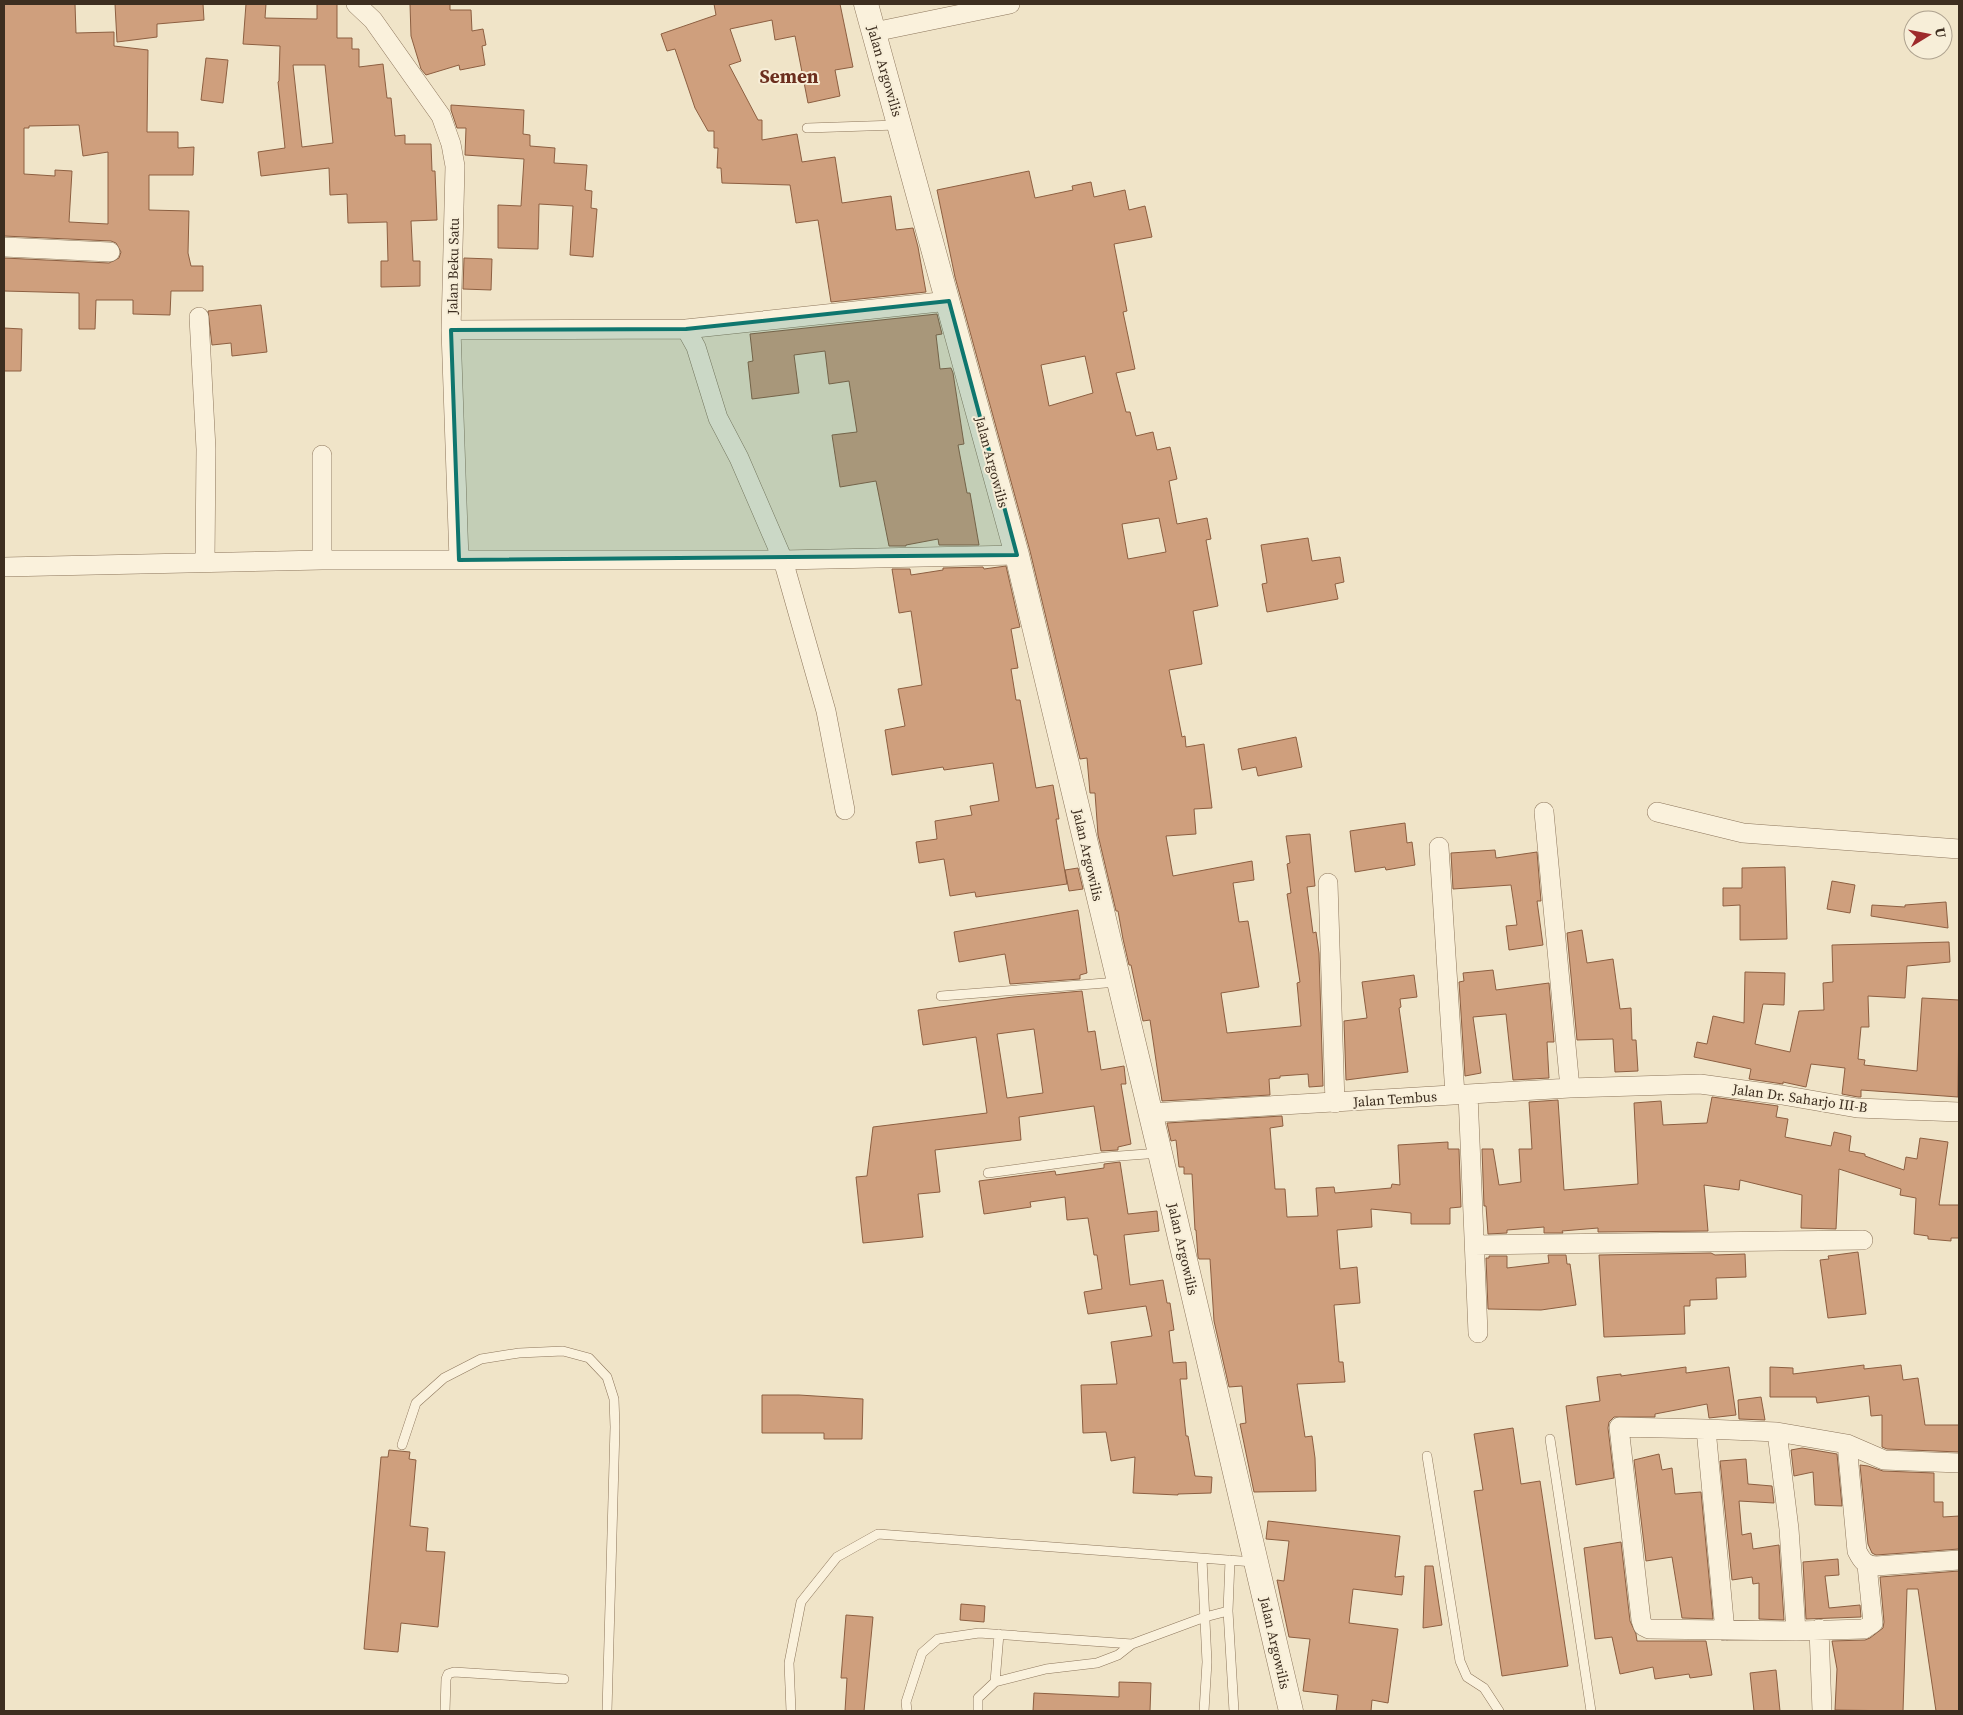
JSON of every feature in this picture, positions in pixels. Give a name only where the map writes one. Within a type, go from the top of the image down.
[{"type":"street","name":"Jalan Beku Satu","points":[[356,4],[373,20],[441,116],[452,144],[455,166],[451,330],[459,560]]},
{"type":"street","name":"Jalan Argowilis","points":[[866,4],[949,301],[1017,555],[1291,1711]]},
{"type":"street","points":[[874,32],[1010,4]]},
{"type":"street","points":[[4,247],[110,252]]},
{"type":"street","points":[[451,330],[686,329],[949,301]]},
{"type":"street","points":[[199,318],[206,449],[205,562]]},
{"type":"street","points":[[686,329],[696,347],[718,418],[738,458],[783,560],[826,711],[845,810]]},
{"type":"street","points":[[322,455],[322,560]]},
{"type":"street","points":[[4,567],[322,560],[783,560],[1017,555]]},
{"type":"street","points":[[1544,812],[1570,1088]]},
{"type":"street","points":[[1657,812],[1743,833],[1959,849]]},
{"type":"street","points":[[1440,847],[1475,1246],[1478,1333]]},
{"type":"street","points":[[1328,883],[1335,1103]]},
{"type":"street","name":"Jalan Dr. Saharjo III-B","points":[[1640,1085],[1700,1084],[1782,1095],[1856,1108],[1959,1112]]},
{"type":"street","name":"Jalan Tembus","points":[[1150,1114],[1462,1094],[1640,1085]]},
{"type":"street","points":[[1475,1246],[1863,1240]]},
{"type":"street","points":[[1867,1565],[1873,1623],[1864,1629],[1725,1631],[1649,1629],[1643,1626],[1619,1427],[1777,1432],[1847,1444],[1884,1460],[1959,1463]]},
{"type":"street","points":[[1706,1429],[1725,1631]]},
{"type":"street","points":[[1777,1432],[1789,1529],[1796,1631]]},
{"type":"street","points":[[1847,1444],[1857,1551],[1862,1560],[1867,1565],[1876,1566],[1959,1560]]},
{"type":"street","points":[[1819,1629],[1822,1711]]},
{"type":"lane","points":[[806,128],[900,125]]},
{"type":"lane","points":[[941,996],[1118,982]]},
{"type":"lane","points":[[988,1173],[1106,1157],[1160,1153]]},
{"type":"lane","points":[[402,1445],[416,1403],[444,1378],[481,1359],[519,1353],[563,1351],[589,1358],[607,1377],[614,1399],[616,1427],[607,1711]]},
{"type":"lane","points":[[1550,1439],[1591,1711]]},
{"type":"lane","points":[[1427,1456],[1460,1661],[1466,1677],[1484,1688],[1499,1711]]},
{"type":"lane","points":[[791,1711],[789,1663],[801,1602],[837,1557],[878,1534],[1256,1562]]},
{"type":"lane","points":[[1202,1559],[1207,1662],[1204,1711]]},
{"type":"lane","points":[[1230,1560],[1228,1612],[1234,1711]]},
{"type":"lane","points":[[978,1711],[978,1698],[995,1682],[1046,1669],[1097,1663],[1118,1655],[1132,1644],[1205,1617],[1228,1612]]},
{"type":"lane","points":[[907,1711],[906,1702],[922,1653],[938,1639],[979,1633],[1132,1644]]},
{"type":"lane","points":[[995,1682],[998,1634]]},
{"type":"lane","points":[[445,1711],[446,1679],[448,1674],[454,1672],[564,1678]]},
{"type":"highlighted area","points":[[949,301],[1017,555],[459,560],[451,330],[686,329]]},
{"type":"building","points":[[4,4],[75,4],[76,33],[114,32],[114,46],[148,50],[147,132],[178,132],[178,148],[194,147],[193,175],[149,175],[149,210],[189,211],[188,253],[191,266],[203,266],[203,291],[171,291],[170,315],[133,314],[133,300],[96,300],[95,329],[79,329],[79,293],[4,291],[4,258],[109,263],[119,258],[121,252],[116,243],[111,241],[4,236]],"holes":[[[79,125],[83,156],[108,152],[108,224],[69,222],[72,171],[55,170],[55,176],[24,174],[24,128],[29,128],[29,126]]]},
{"type":"building","points":[[115,4],[203,4],[204,20],[157,24],[157,37],[117,42]]},
{"type":"building","points":[[246,4],[266,4],[265,18],[317,19],[317,4],[337,4],[337,38],[352,38],[352,49],[359,49],[359,67],[383,64],[387,98],[391,98],[395,136],[405,135],[405,144],[431,144],[432,171],[435,171],[437,220],[411,221],[413,261],[420,261],[420,286],[381,287],[381,261],[388,261],[387,222],[348,223],[347,194],[330,195],[329,168],[261,176],[258,152],[285,148],[278,82],[280,46],[243,44]],"holes":[[[293,65],[325,65],[333,143],[302,147]]]},
{"type":"building","points":[[410,4],[450,4],[450,10],[471,10],[472,31],[483,29],[486,45],[482,46],[485,65],[460,70],[459,65],[426,75],[421,69],[411,36]]},
{"type":"building","points":[[714,4],[840,4],[853,67],[835,70],[840,96],[808,103],[795,36],[775,40],[772,20],[730,29],[741,61],[729,65],[758,120],[762,120],[762,140],[797,134],[802,162],[835,157],[842,203],[891,196],[896,230],[913,228],[926,292],[831,302],[818,220],[796,223],[790,185],[722,183],[721,168],[717,168],[718,148],[714,148],[714,131],[708,131],[695,108],[675,49],[667,51],[661,34],[716,15]]},
{"type":"building","points":[[206,58],[228,60],[223,103],[201,100]]},
{"type":"building","points":[[451,105],[524,110],[523,134],[530,135],[530,146],[555,148],[554,163],[587,165],[585,190],[592,191],[591,208],[597,209],[593,257],[570,255],[573,206],[539,204],[538,249],[498,248],[498,205],[521,206],[524,159],[465,155],[466,128],[457,128]]},
{"type":"building","points":[[1029,171],[1035,198],[1073,190],[1072,186],[1091,182],[1094,197],[1125,190],[1129,210],[1145,206],[1152,237],[1114,244],[1127,311],[1123,312],[1135,369],[1116,373],[1126,412],[1130,412],[1136,436],[1153,432],[1157,450],[1170,447],[1177,479],[1169,481],[1177,524],[1207,518],[1211,539],[1206,540],[1218,606],[1193,611],[1202,664],[1169,670],[1182,737],[1185,736],[1186,747],[1204,744],[1212,808],[1194,809],[1196,834],[1166,836],[1173,876],[1252,861],[1254,880],[1233,883],[1239,922],[1248,921],[1259,987],[1221,993],[1227,1033],[1301,1026],[1297,983],[1300,982],[1287,894],[1291,893],[1287,864],[1290,863],[1286,836],[1310,834],[1315,886],[1307,887],[1313,933],[1316,932],[1319,953],[1323,1086],[1309,1087],[1308,1074],[1280,1076],[1280,1078],[1269,1079],[1270,1095],[1162,1101],[1150,1020],[1143,1021],[1118,911],[1116,911],[1098,835],[1095,793],[1090,793],[1087,758],[1080,759],[1030,551],[955,277],[937,190]],"holes":[[[1085,356],[1093,393],[1049,406],[1041,365]],[[1159,518],[1166,552],[1128,559],[1122,524]]]},
{"type":"building","points":[[464,258],[492,259],[491,290],[463,289]]},
{"type":"building","points":[[261,305],[267,352],[232,356],[231,343],[212,345],[208,311]]},
{"type":"building","points":[[937,314],[942,334],[936,335],[940,369],[951,368],[953,373],[964,444],[958,445],[967,493],[970,493],[979,545],[939,545],[938,539],[906,546],[889,546],[876,481],[840,487],[832,435],[857,432],[849,381],[829,384],[825,351],[794,355],[799,393],[752,399],[748,362],[753,361],[750,334]]},
{"type":"building","points":[[4,328],[22,329],[21,371],[4,371]]},
{"type":"building","points":[[1308,538],[1312,561],[1340,557],[1344,582],[1335,584],[1338,599],[1267,612],[1262,584],[1267,583],[1261,545]]},
{"type":"building","points":[[1006,566],[1020,627],[1011,629],[1018,668],[1011,669],[1016,700],[1020,700],[1036,788],[1053,785],[1059,819],[1056,819],[1067,884],[976,897],[975,892],[950,896],[944,859],[919,863],[916,842],[937,839],[935,821],[972,815],[970,806],[999,801],[993,763],[944,770],[943,767],[892,775],[885,730],[905,726],[898,689],[922,685],[911,611],[899,613],[892,569],[910,569],[911,575],[943,570],[943,568],[983,567],[984,569]]},
{"type":"building","points":[[1296,737],[1302,767],[1258,776],[1256,767],[1242,770],[1238,749]]},
{"type":"building","points":[[1405,823],[1407,843],[1412,842],[1415,865],[1386,870],[1385,867],[1355,872],[1350,831]]},
{"type":"building","points":[[1495,850],[1496,858],[1537,852],[1541,901],[1537,901],[1543,945],[1509,950],[1506,926],[1517,925],[1511,885],[1453,889],[1451,853]]},
{"type":"building","points":[[1785,867],[1787,939],[1740,940],[1740,905],[1723,906],[1723,888],[1742,888],[1742,868]]},
{"type":"building","points":[[1078,868],[1083,889],[1069,891],[1065,870]]},
{"type":"building","points":[[1832,881],[1855,885],[1850,913],[1827,909]]},
{"type":"building","points":[[1946,902],[1948,928],[1871,916],[1872,905],[1905,907],[1905,905]]},
{"type":"building","points":[[1078,910],[1087,973],[1080,975],[1080,979],[1010,984],[1005,954],[959,962],[954,932]]},
{"type":"building","points":[[1582,930],[1587,963],[1613,959],[1620,1009],[1631,1008],[1632,1040],[1636,1040],[1638,1071],[1615,1072],[1613,1039],[1577,1040],[1567,933]]},
{"type":"building","points":[[1949,942],[1950,962],[1907,966],[1905,998],[1868,996],[1869,1027],[1861,1027],[1858,1059],[1865,1060],[1864,1065],[1917,1071],[1922,998],[1959,1000],[1958,1097],[1861,1090],[1861,1097],[1858,1097],[1842,1094],[1845,1068],[1811,1064],[1806,1087],[1783,1082],[1783,1084],[1749,1079],[1751,1069],[1694,1057],[1697,1042],[1707,1044],[1713,1016],[1744,1023],[1745,972],[1785,973],[1784,1005],[1763,1004],[1755,1044],[1790,1052],[1799,1011],[1824,1010],[1823,983],[1833,982],[1832,945]]},
{"type":"building","points":[[1493,970],[1496,990],[1549,983],[1554,1042],[1547,1042],[1549,1078],[1513,1080],[1506,1014],[1473,1017],[1481,1073],[1465,1076],[1459,982],[1464,981],[1463,973]]},
{"type":"building","points":[[1414,975],[1417,997],[1400,999],[1401,1007],[1399,1008],[1408,1072],[1346,1080],[1344,1021],[1367,1018],[1362,982]]},
{"type":"building","points":[[1082,991],[1088,1032],[1095,1031],[1101,1070],[1124,1066],[1126,1084],[1121,1084],[1131,1144],[1118,1147],[1118,1150],[1101,1151],[1094,1106],[1019,1117],[1021,1140],[935,1150],[940,1192],[918,1194],[923,1237],[863,1243],[856,1177],[867,1176],[873,1127],[987,1113],[976,1037],[923,1045],[918,1010],[1013,997]],"holes":[[[1034,1029],[1043,1093],[1007,1098],[997,1034]]]},
{"type":"building","points":[[1712,1097],[1778,1106],[1776,1117],[1788,1119],[1785,1137],[1831,1146],[1834,1132],[1851,1136],[1849,1151],[1865,1154],[1865,1156],[1904,1170],[1906,1157],[1917,1159],[1920,1138],[1948,1142],[1939,1205],[1959,1205],[1959,1238],[1951,1238],[1951,1241],[1928,1239],[1928,1236],[1914,1234],[1916,1198],[1900,1195],[1901,1189],[1839,1169],[1836,1229],[1801,1228],[1802,1195],[1740,1180],[1739,1190],[1704,1185],[1708,1231],[1598,1232],[1598,1228],[1562,1231],[1563,1233],[1544,1233],[1544,1227],[1507,1230],[1507,1233],[1488,1234],[1486,1206],[1484,1206],[1482,1149],[1493,1149],[1499,1185],[1521,1182],[1519,1149],[1532,1149],[1529,1102],[1558,1100],[1564,1190],[1638,1184],[1634,1103],[1661,1101],[1663,1125],[1707,1123]]},
{"type":"building","points":[[1282,1116],[1283,1126],[1270,1128],[1275,1189],[1285,1189],[1287,1217],[1318,1216],[1316,1188],[1334,1187],[1335,1193],[1391,1188],[1392,1184],[1400,1185],[1398,1145],[1448,1142],[1448,1149],[1459,1149],[1461,1207],[1450,1208],[1450,1224],[1411,1224],[1411,1213],[1371,1209],[1372,1227],[1337,1230],[1340,1269],[1357,1267],[1360,1303],[1334,1305],[1339,1362],[1343,1362],[1345,1382],[1297,1384],[1305,1437],[1312,1436],[1316,1491],[1254,1492],[1240,1424],[1246,1423],[1242,1386],[1229,1387],[1214,1321],[1210,1259],[1199,1259],[1198,1257],[1192,1174],[1184,1174],[1184,1167],[1179,1167],[1176,1140],[1171,1141],[1167,1123]]},
{"type":"building","points":[[1120,1162],[1128,1214],[1157,1211],[1159,1231],[1124,1235],[1130,1285],[1163,1280],[1167,1303],[1170,1303],[1174,1330],[1169,1331],[1173,1363],[1186,1362],[1187,1379],[1180,1379],[1186,1436],[1188,1436],[1195,1476],[1212,1477],[1211,1493],[1178,1495],[1133,1493],[1135,1457],[1111,1461],[1106,1432],[1083,1433],[1081,1385],[1117,1384],[1111,1342],[1152,1336],[1146,1306],[1088,1314],[1084,1292],[1102,1289],[1097,1255],[1094,1255],[1088,1218],[1067,1220],[1065,1197],[1030,1202],[1031,1207],[984,1214],[979,1181],[1055,1171],[1056,1175],[1104,1168],[1104,1164]]},
{"type":"building","points":[[1858,1252],[1866,1314],[1828,1318],[1820,1260],[1829,1259],[1828,1256]]},
{"type":"building","points":[[1711,1253],[1715,1255],[1745,1254],[1746,1277],[1716,1278],[1717,1299],[1690,1300],[1690,1306],[1684,1306],[1685,1334],[1604,1337],[1599,1255]]},
{"type":"building","points":[[1548,1255],[1566,1255],[1567,1264],[1570,1264],[1576,1305],[1541,1310],[1488,1309],[1486,1258],[1489,1258],[1489,1256],[1507,1256],[1507,1268],[1549,1263]]},
{"type":"building","points":[[1864,1365],[1864,1369],[1901,1365],[1903,1380],[1918,1378],[1925,1425],[1959,1425],[1959,1452],[1887,1449],[1882,1447],[1882,1415],[1871,1416],[1869,1396],[1817,1403],[1816,1397],[1770,1397],[1770,1367],[1793,1368],[1793,1374]]},
{"type":"building","points":[[1686,1367],[1686,1373],[1729,1367],[1736,1415],[1709,1418],[1707,1404],[1655,1414],[1655,1417],[1614,1417],[1609,1422],[1608,1428],[1614,1478],[1576,1485],[1566,1406],[1600,1401],[1597,1377],[1621,1374],[1621,1376]]},
{"type":"building","points":[[762,1395],[863,1399],[862,1439],[824,1439],[824,1433],[762,1433]]},
{"type":"building","points":[[1761,1397],[1765,1420],[1739,1419],[1738,1400]]},
{"type":"building","points":[[1513,1428],[1521,1484],[1540,1481],[1568,1666],[1502,1676],[1474,1491],[1483,1490],[1474,1434]]},
{"type":"building","points":[[1802,1448],[1837,1454],[1842,1506],[1815,1505],[1813,1472],[1794,1476],[1791,1450]]},
{"type":"building","points":[[389,1450],[410,1452],[409,1459],[416,1460],[410,1526],[428,1528],[426,1551],[445,1552],[438,1627],[401,1623],[398,1652],[364,1649],[381,1457],[388,1457]]},
{"type":"building","points":[[1659,1454],[1662,1470],[1672,1468],[1675,1494],[1701,1492],[1713,1619],[1682,1618],[1672,1557],[1646,1561],[1634,1460]]},
{"type":"building","points":[[1746,1459],[1748,1484],[1772,1486],[1774,1503],[1739,1501],[1742,1535],[1751,1533],[1753,1549],[1779,1545],[1784,1620],[1759,1619],[1759,1583],[1753,1584],[1752,1577],[1732,1580],[1720,1461]]},
{"type":"building","points":[[1860,1465],[1883,1471],[1934,1473],[1934,1502],[1943,1502],[1943,1517],[1959,1516],[1959,1549],[1876,1555],[1872,1553],[1868,1544]]},
{"type":"building","points":[[1268,1521],[1400,1536],[1395,1577],[1404,1576],[1402,1595],[1353,1589],[1349,1623],[1398,1629],[1388,1703],[1372,1700],[1371,1711],[1336,1711],[1338,1695],[1303,1691],[1310,1639],[1289,1637],[1277,1580],[1284,1581],[1289,1541],[1266,1539]]},
{"type":"building","points":[[1621,1542],[1630,1621],[1637,1641],[1706,1641],[1712,1675],[1690,1678],[1689,1674],[1655,1679],[1653,1667],[1620,1674],[1612,1637],[1595,1639],[1584,1548]]},
{"type":"building","points":[[1838,1559],[1839,1575],[1825,1576],[1829,1608],[1860,1605],[1861,1617],[1806,1619],[1803,1562]]},
{"type":"building","points":[[1425,1566],[1433,1566],[1442,1625],[1423,1628]]},
{"type":"building","points":[[1959,1571],[1959,1711],[1936,1711],[1918,1589],[1907,1589],[1903,1711],[1835,1710],[1837,1669],[1832,1641],[1865,1640],[1883,1628],[1880,1577]]},
{"type":"building","points":[[961,1604],[985,1606],[984,1622],[960,1620]]},
{"type":"building","points":[[846,1615],[873,1617],[864,1711],[845,1711],[847,1678],[841,1678]]},
{"type":"building","points":[[1776,1670],[1780,1711],[1754,1711],[1750,1673]]},
{"type":"building","points":[[1119,1682],[1151,1683],[1150,1711],[1033,1711],[1034,1693],[1119,1697]]},
{"type":"district","name":"Semen","points":[[789,76]]}]
